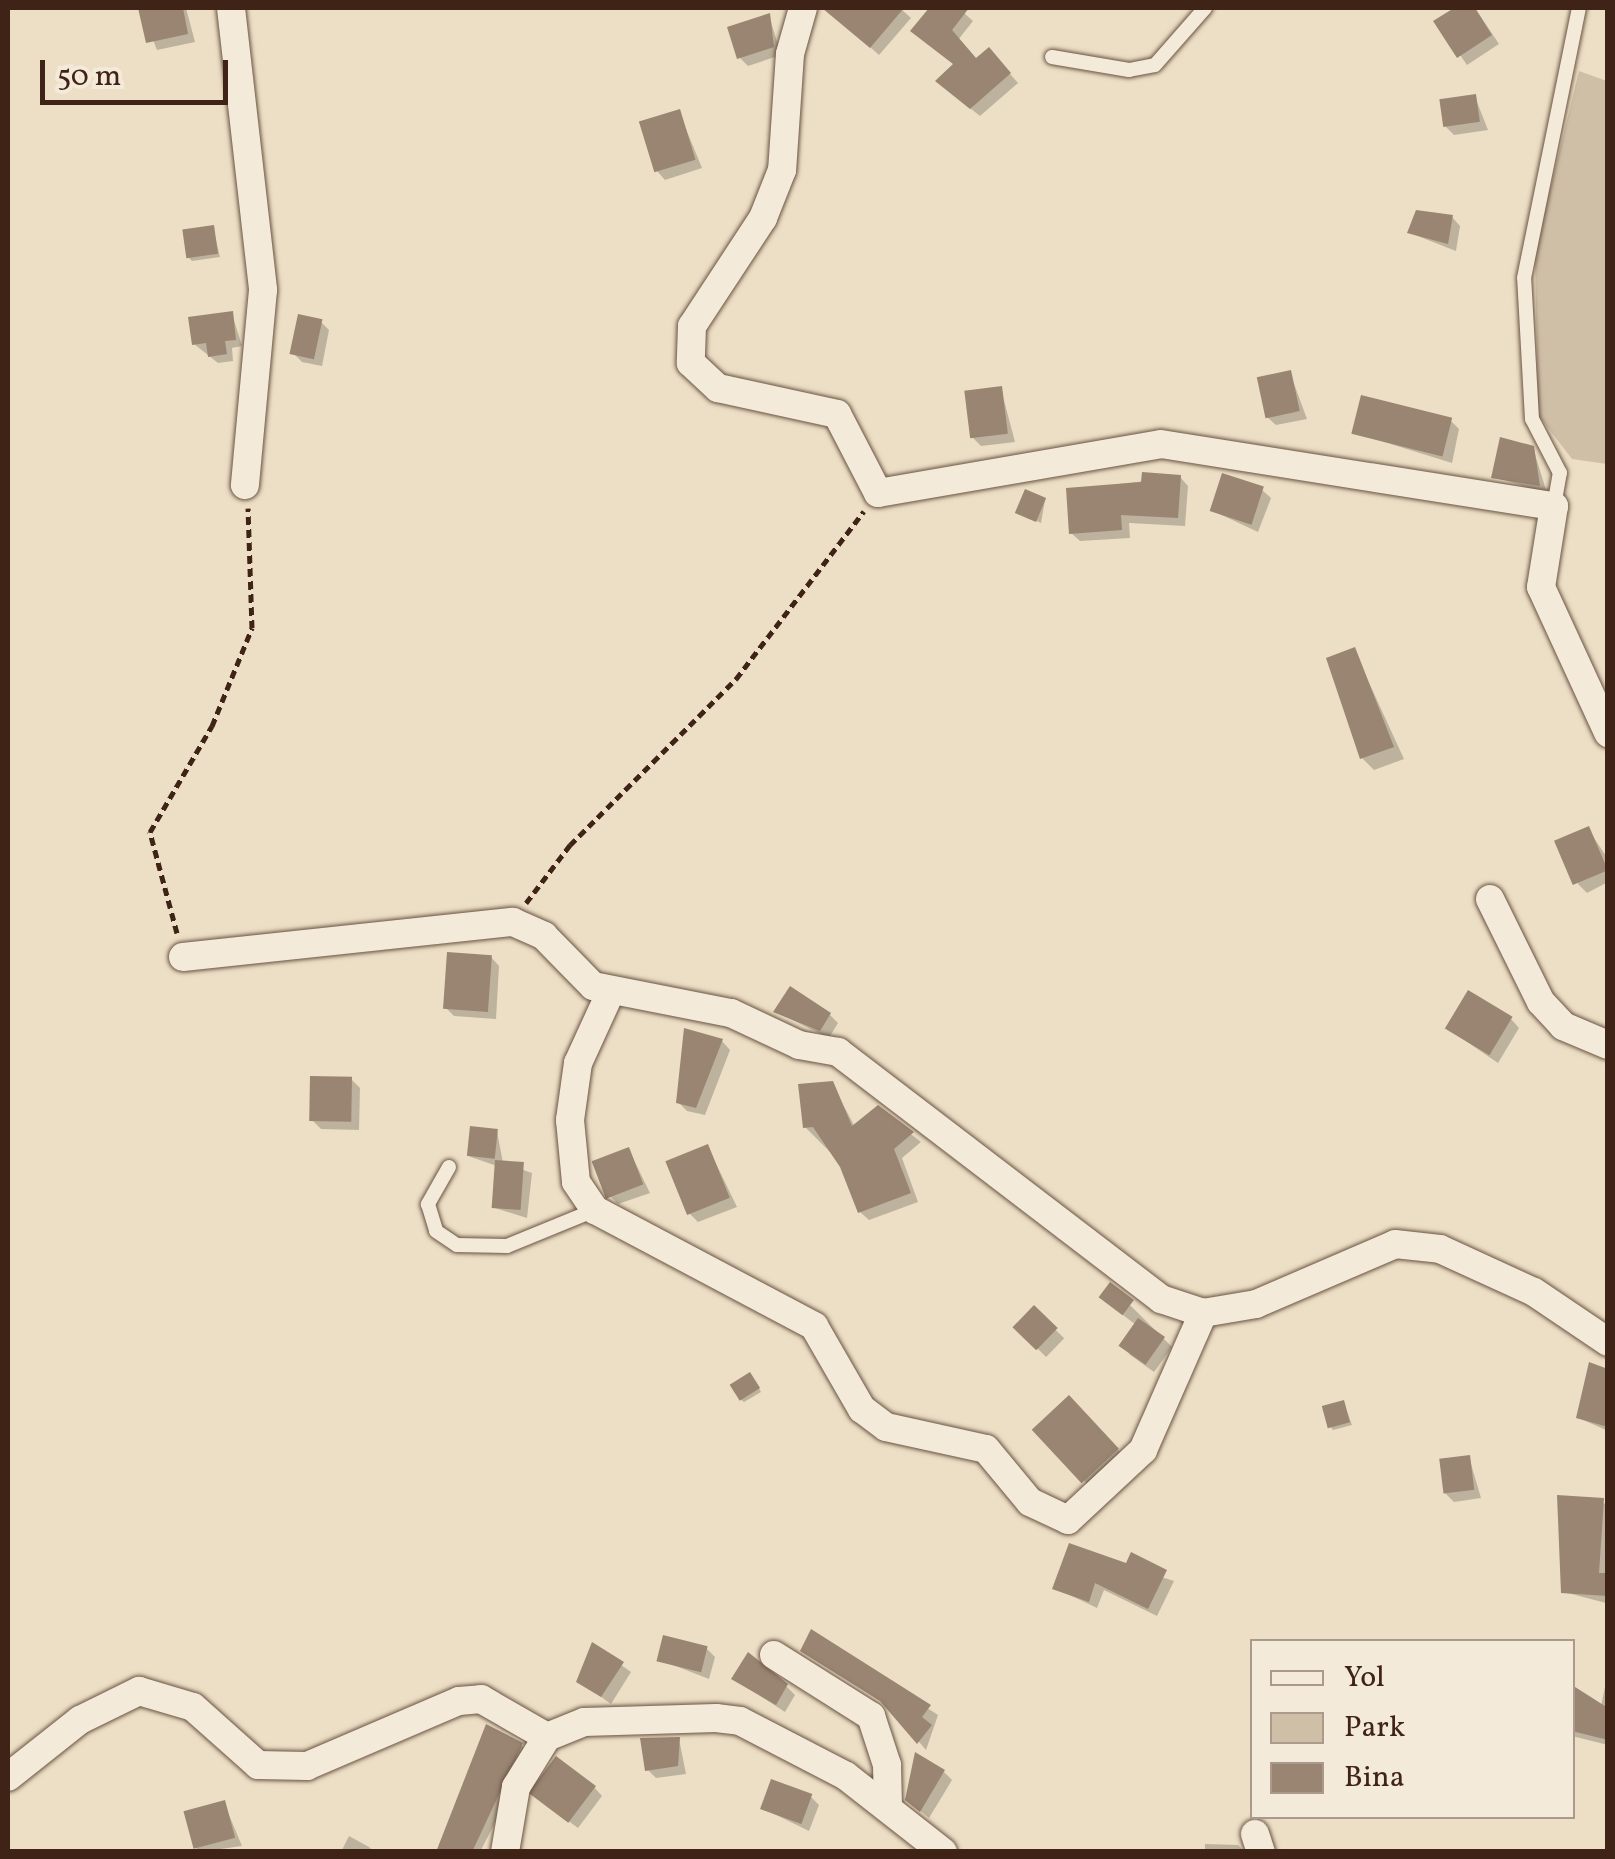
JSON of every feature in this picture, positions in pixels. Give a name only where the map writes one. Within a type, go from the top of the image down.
[{"type":"street","points":[[231,8],[263,290],[245,485]]},
{"type":"street","points":[[804,8],[790,54],[782,170],[762,218],[692,326],[691,363],[718,388],[837,414],[878,493],[1161,444],[1554,506],[1541,587],[1608,733]]},
{"type":"street","points":[[1490,899],[1540,1002],[1563,1026],[1608,1045]]},
{"type":"street","points":[[183,957],[512,922],[611,991],[712,1008],[838,1052],[1145,1288],[1203,1313],[1256,1304],[1395,1244],[1440,1249],[1518,1284],[1608,1342]]},
{"type":"street","points":[[611,991],[578,1062],[570,1120],[576,1182],[595,1210],[814,1326],[862,1409],[886,1427],[986,1449],[1030,1502],[1068,1520],[1142,1450],[1203,1313]]},
{"type":"street","points":[[774,1655],[871,1716],[887,1765],[888,1808]]},
{"type":"street","points":[[8,1778],[80,1720],[138,1691],[193,1707],[258,1765],[307,1766],[470,1700],[547,1737]]},
{"type":"street","points":[[505,1852],[516,1787],[547,1737],[584,1722],[740,1721],[888,1808],[943,1852]]},
{"type":"lane","points":[[1052,57],[1129,70],[1154,64],[1205,8]]},
{"type":"lane","points":[[1554,506],[1560,474],[1532,419],[1524,278],[1579,8]]},
{"type":"lane","points":[[449,1167],[428,1204],[436,1231],[456,1244],[508,1246],[595,1210]]},
{"type":"path","points":[[183,957],[150,832],[212,726],[252,628],[245,485]]},
{"type":"path","points":[[512,922],[570,845],[736,679],[878,493]]},
{"type":"green space","points":[[1579,71],[1607,81],[1607,464],[1572,459],[1538,415],[1535,251]]},
{"type":"building","points":[[138,8],[183,8],[188,34],[146,43]]},
{"type":"building","points":[[822,8],[904,8],[870,48]]},
{"type":"building","points":[[929,8],[969,8],[952,30],[976,58],[989,47],[1011,73],[970,109],[935,81],[953,64],[910,31]]},
{"type":"building","points":[[1454,8],[1475,8],[1492,35],[1457,58],[1433,21]]},
{"type":"building","points":[[770,13],[774,47],[737,59],[727,27]]},
{"type":"building","points":[[1476,94],[1480,122],[1443,127],[1439,99]]},
{"type":"building","points":[[680,109],[695,160],[654,172],[639,122]]},
{"type":"building","points":[[1416,210],[1453,215],[1448,244],[1407,233]]},
{"type":"building","points":[[214,225],[218,254],[186,258],[182,229]]},
{"type":"building","points":[[233,311],[236,340],[225,341],[227,354],[208,357],[206,343],[192,345],[188,317]]},
{"type":"building","points":[[298,314],[322,319],[314,359],[289,354]]},
{"type":"building","points":[[1291,370],[1300,411],[1265,418],[1257,377]]},
{"type":"building","points":[[1002,386],[1008,434],[970,438],[964,391]]},
{"type":"building","points":[[1361,395],[1452,418],[1443,457],[1351,434]]},
{"type":"building","points":[[1500,437],[1534,446],[1540,486],[1491,478]]},
{"type":"building","points":[[1142,472],[1181,475],[1178,518],[1121,515],[1122,530],[1069,534],[1066,488],[1141,482]]},
{"type":"building","points":[[1222,473],[1264,487],[1251,525],[1210,511]]},
{"type":"building","points":[[1025,489],[1046,498],[1036,522],[1015,513]]},
{"type":"building","points":[[1355,647],[1394,747],[1360,759],[1326,658]]},
{"type":"building","points":[[1589,826],[1608,870],[1573,885],[1554,841]]},
{"type":"building","points":[[447,952],[492,955],[488,1012],[443,1009]]},
{"type":"building","points":[[790,986],[831,1013],[820,1031],[773,1012]]},
{"type":"building","points":[[1468,990],[1513,1017],[1489,1055],[1445,1029]]},
{"type":"building","points":[[684,1028],[723,1039],[696,1108],[676,1103]]},
{"type":"building","points":[[310,1076],[352,1077],[351,1122],[309,1121]]},
{"type":"building","points":[[833,1081],[852,1126],[878,1105],[914,1132],[894,1149],[911,1193],[858,1213],[840,1167],[813,1127],[803,1128],[798,1084]]},
{"type":"building","points":[[470,1126],[498,1129],[495,1159],[467,1156]]},
{"type":"building","points":[[708,1144],[730,1198],[687,1215],[665,1161]]},
{"type":"building","points":[[629,1147],[643,1184],[606,1199],[592,1161]]},
{"type":"building","points":[[495,1160],[524,1162],[521,1210],[492,1208]]},
{"type":"building","points":[[1110,1282],[1134,1300],[1123,1315],[1099,1297]]},
{"type":"building","points":[[1034,1305],[1058,1328],[1036,1350],[1012,1327]]},
{"type":"building","points":[[1138,1318],[1165,1337],[1146,1365],[1118,1346]]},
{"type":"building","points":[[1589,1362],[1608,1369],[1608,1427],[1576,1418]]},
{"type":"building","points":[[750,1372],[760,1388],[740,1401],[730,1385]]},
{"type":"building","points":[[1069,1395],[1119,1448],[1081,1483],[1032,1430]]},
{"type":"building","points":[[1344,1400],[1350,1422],[1328,1428],[1322,1406]]},
{"type":"building","points":[[1470,1455],[1474,1490],[1443,1494],[1439,1459]]},
{"type":"building","points":[[1557,1495],[1604,1498],[1599,1573],[1608,1573],[1608,1596],[1561,1593]]},
{"type":"building","points":[[1069,1543],[1126,1563],[1131,1552],[1167,1570],[1148,1609],[1095,1583],[1089,1602],[1052,1589]]},
{"type":"building","points":[[811,1629],[931,1705],[922,1717],[932,1725],[917,1744],[880,1701],[800,1651]]},
{"type":"building","points":[[663,1635],[708,1646],[701,1672],[656,1661]]},
{"type":"building","points":[[592,1642],[624,1662],[601,1697],[576,1682]]},
{"type":"building","points":[[748,1652],[788,1684],[776,1705],[731,1679]]},
{"type":"building","points":[[1575,1687],[1608,1708],[1608,1740],[1575,1732]]},
{"type":"building","points":[[486,1724],[523,1743],[472,1852],[436,1852]]},
{"type":"building","points":[[680,1737],[678,1766],[645,1771],[640,1738]]},
{"type":"building","points":[[915,1752],[945,1770],[920,1812],[905,1800]]},
{"type":"building","points":[[556,1756],[596,1786],[568,1823],[528,1793]]},
{"type":"building","points":[[771,1779],[812,1794],[801,1824],[760,1809]]},
{"type":"building","points":[[225,1800],[235,1838],[194,1849],[183,1811]]}]
